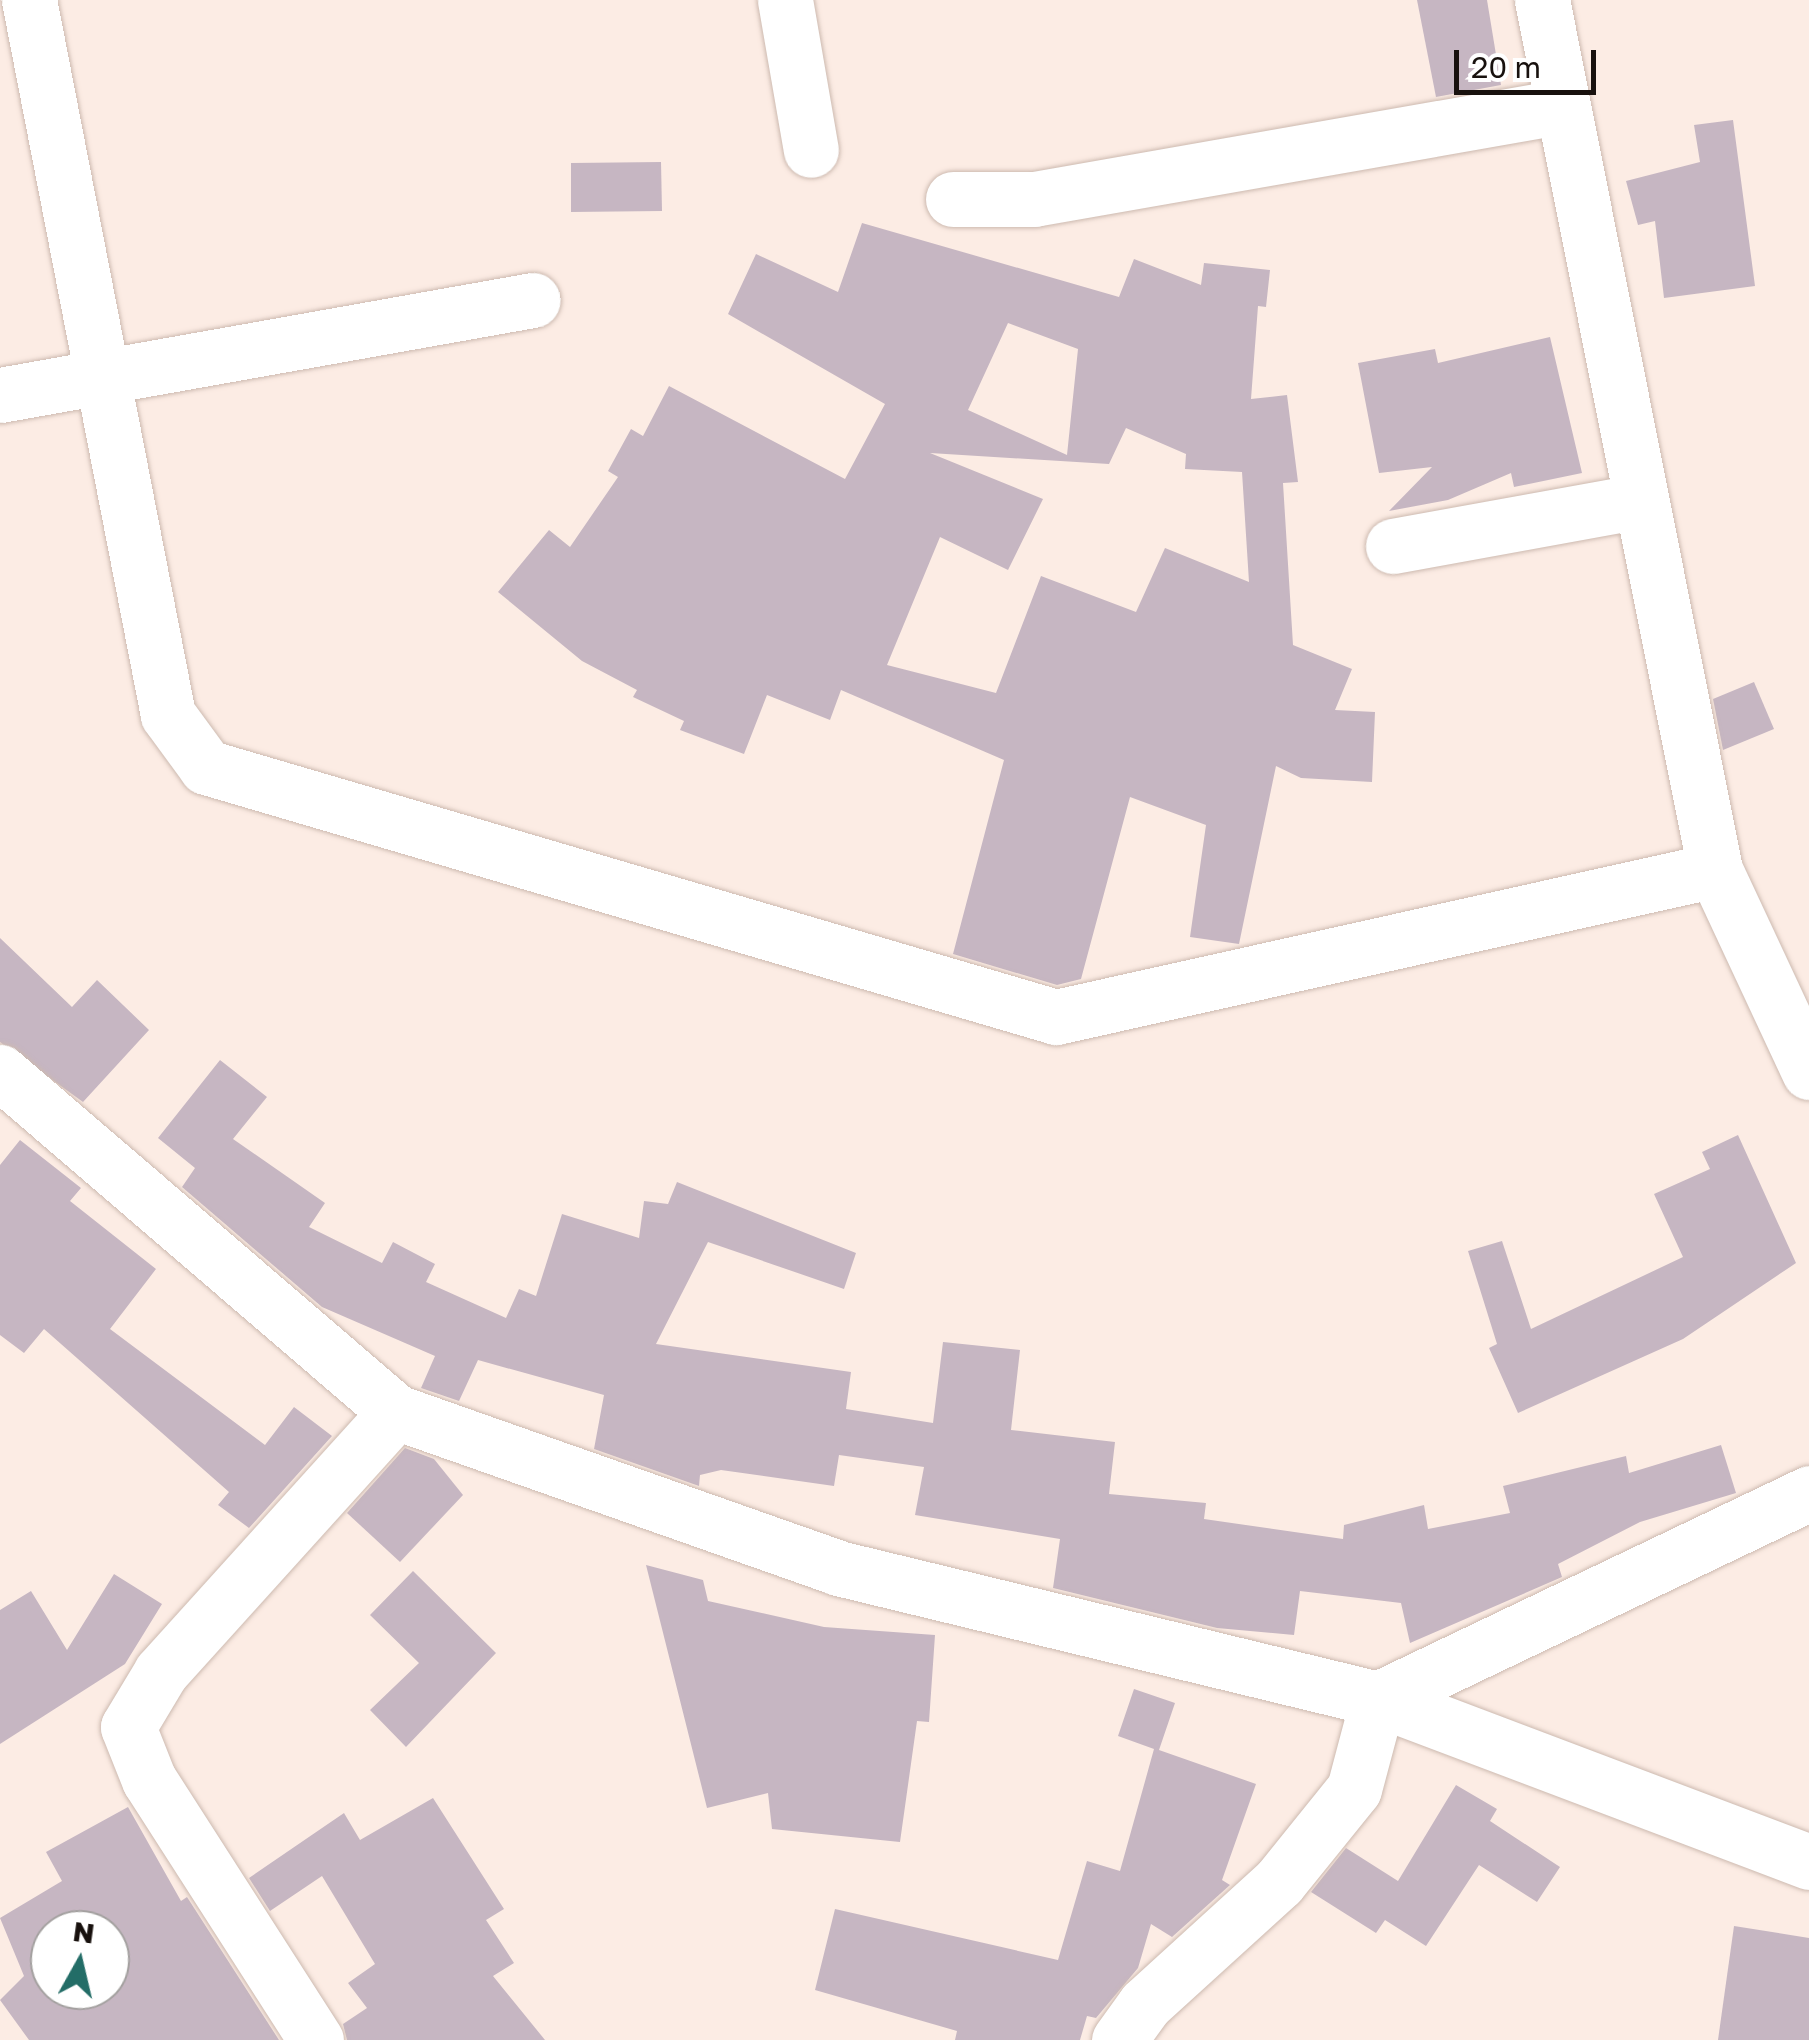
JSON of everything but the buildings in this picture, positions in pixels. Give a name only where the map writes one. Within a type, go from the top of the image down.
[{"type":"street","points":[[29,0],[168,715],[206,767],[649,904],[1056,1017],[1715,870]]},
{"type":"street","points":[[785,0],[811,150]]},
{"type":"street","points":[[1542,0],[1559,107],[1715,870],[1809,1072]]},
{"type":"street","points":[[953,198],[1034,199],[1559,107]]},
{"type":"street","points":[[0,395],[533,300]]},
{"type":"street","points":[[1392,546],[1640,501]]},
{"type":"street","points":[[0,1072],[396,1412],[838,1568],[1378,1699],[1809,1862]]},
{"type":"street","points":[[316,2040],[149,1780],[128,1727],[161,1672],[396,1412]]},
{"type":"street","points":[[1119,2040],[1145,2004],[1278,1882],[1354,1789],[1378,1699],[1809,1493]]}]
